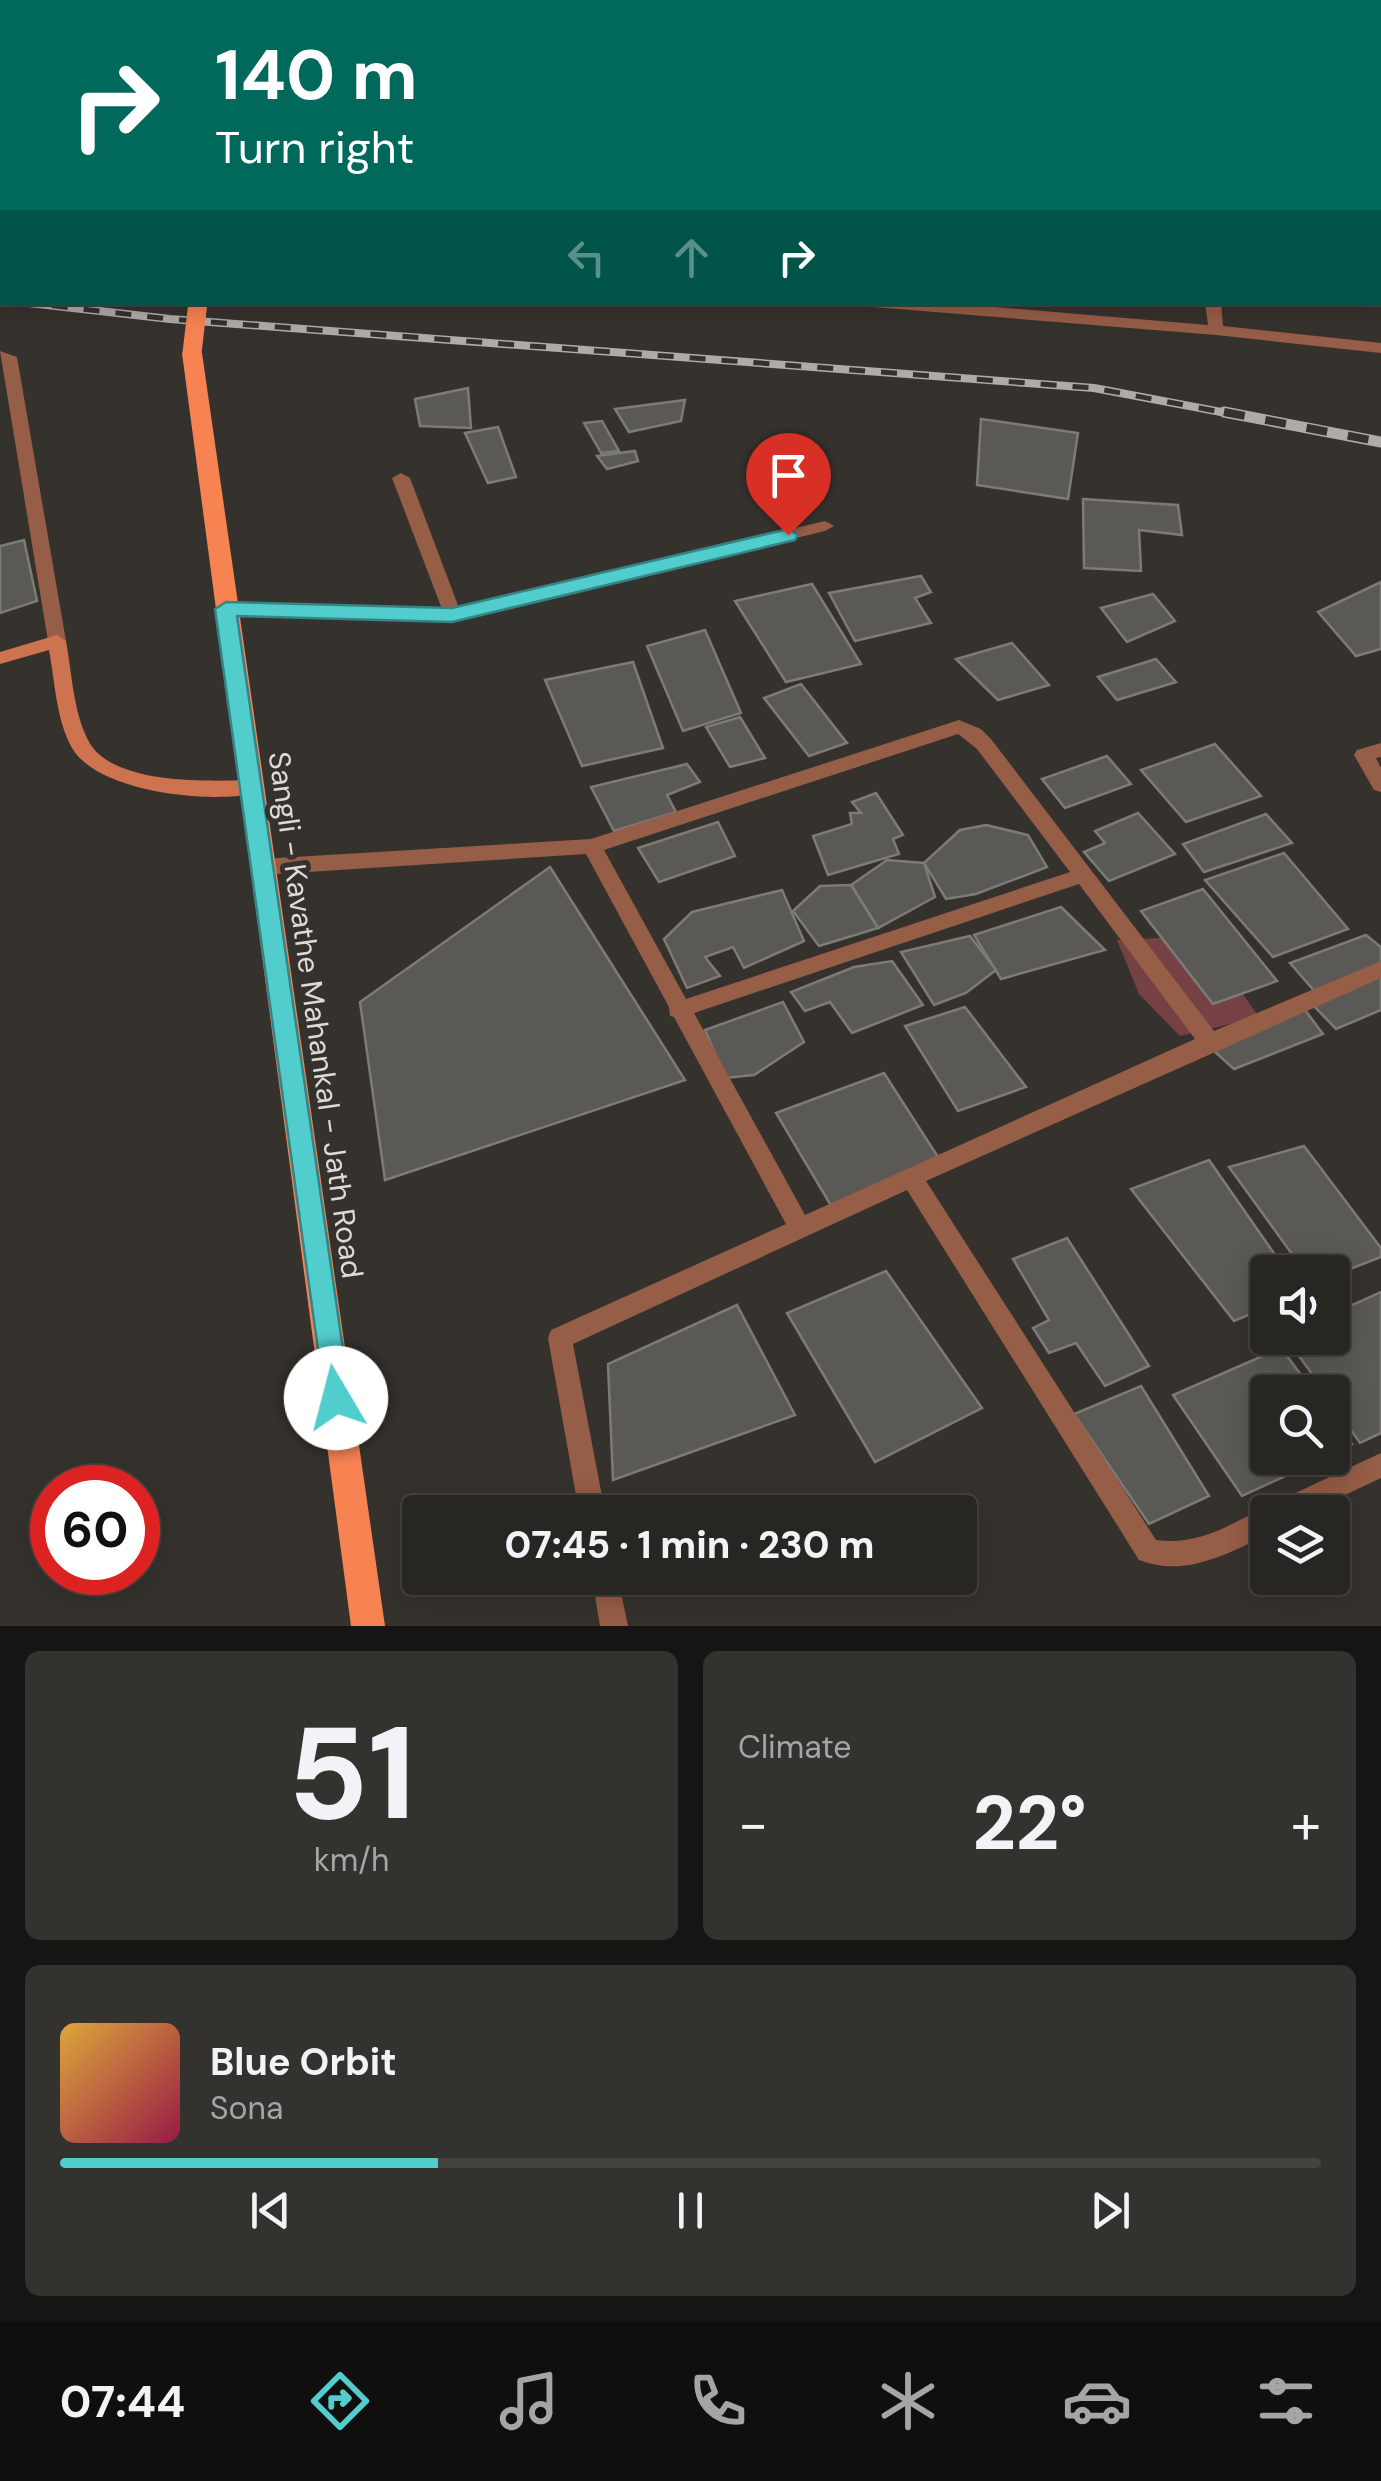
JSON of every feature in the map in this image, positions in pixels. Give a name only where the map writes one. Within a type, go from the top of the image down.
[{"type":"main road","name":"Sangli - Kavathe Mahankal - Jath Road","points":[[198,305],[192,353],[368,1626]]},
{"type":"street","points":[[910,305],[1381,348]]},
{"type":"street","points":[[1213,305],[1216,330]]},
{"type":"street","points":[[0,356],[9,357],[72,723],[84,752],[107,769],[159,784],[208,790],[254,787]]},
{"type":"street","points":[[401,478],[452,615]]},
{"type":"street","points":[[226,609],[452,615],[825,526]]},
{"type":"street","points":[[0,658],[57,642]]},
{"type":"street","points":[[262,867],[592,846],[959,727],[984,744],[1209,1041]]},
{"type":"street","points":[[1381,750],[1364,755],[1381,785]]},
{"type":"street","points":[[592,846],[801,1230]]},
{"type":"street","points":[[678,1010],[1084,875]]},
{"type":"street","points":[[589,1495],[560,1338],[913,1180],[1209,1041],[1381,970]]},
{"type":"street","points":[[913,1180],[1148,1551],[1176,1558],[1250,1529]]},
{"type":"street","points":[[1318,1495],[1381,1464]]},
{"type":"street","points":[[608,1595],[614,1626]]},
{"type":"shaded area","points":[[1202,936],[1259,1017],[1180,1036],[1139,994],[1117,940]]},
{"type":"building","points":[[468,388],[471,428],[420,426],[415,399]]},
{"type":"building","points":[[685,400],[681,421],[629,432],[615,409]]},
{"type":"building","points":[[981,419],[1078,433],[1068,499],[977,485]]},
{"type":"building","points":[[602,421],[619,451],[601,453],[584,423]]},
{"type":"building","points":[[498,427],[516,477],[488,483],[465,433]]},
{"type":"building","points":[[635,451],[638,461],[607,469],[597,456]]},
{"type":"building","points":[[1083,499],[1178,505],[1182,535],[1139,530],[1141,571],[1084,568]]},
{"type":"building","points":[[24,540],[37,601],[0,613],[0,546]]},
{"type":"building","points":[[921,576],[931,592],[915,598],[931,623],[855,641],[829,593]]},
{"type":"building","points":[[1381,582],[1381,649],[1356,656],[1318,612]]},
{"type":"building","points":[[812,584],[861,664],[786,682],[735,601]]},
{"type":"building","points":[[1153,594],[1175,621],[1127,642],[1101,608]]},
{"type":"building","points":[[705,630],[741,713],[683,731],[647,646]]},
{"type":"building","points":[[1012,643],[1049,685],[998,700],[956,659]]},
{"type":"building","points":[[1156,659],[1176,682],[1117,700],[1098,677]]},
{"type":"building","points":[[633,662],[663,748],[582,766],[545,680]]},
{"type":"building","points":[[801,684],[847,743],[809,756],[764,698]]},
{"type":"building","points":[[740,717],[765,758],[730,767],[706,727]]},
{"type":"building","points":[[1215,744],[1261,796],[1186,822],[1141,770]]},
{"type":"building","points":[[1107,756],[1131,784],[1065,808],[1042,779]]},
{"type":"building","points":[[687,764],[700,782],[667,795],[676,812],[614,831],[591,787]]},
{"type":"building","points":[[876,793],[903,835],[893,839],[899,854],[828,875],[813,836],[852,824],[850,813],[861,813],[852,802]]},
{"type":"building","points":[[1138,813],[1175,854],[1109,881],[1084,852],[1105,843],[1095,831]]},
{"type":"building","points":[[1266,814],[1292,843],[1204,872],[1183,844]]},
{"type":"building","points":[[718,822],[735,856],[659,882],[638,848]]},
{"type":"building","points":[[986,825],[1028,835],[1047,867],[976,894],[946,899],[924,863],[960,830]]},
{"type":"building","points":[[1284,853],[1348,929],[1273,957],[1205,880]]},
{"type":"building","points":[[887,860],[924,863],[935,897],[878,928],[851,885]]},
{"type":"building","points":[[550,867],[685,1080],[385,1180],[360,1002]]},
{"type":"building","points":[[851,885],[878,928],[819,946],[793,911],[820,886]]},
{"type":"building","points":[[1203,889],[1277,981],[1213,1004],[1141,911]]},
{"type":"building","points":[[782,890],[804,941],[744,968],[733,947],[705,957],[720,976],[687,988],[664,939],[692,912]]},
{"type":"building","points":[[1061,907],[1105,950],[1001,979],[974,935]]},
{"type":"building","points":[[1366,935],[1381,947],[1381,964],[1317,994],[1290,963]]},
{"type":"building","points":[[970,936],[996,970],[966,993],[934,1005],[901,952]]},
{"type":"building","points":[[892,961],[923,1005],[852,1033],[830,1002],[805,1011],[791,992],[854,967]]},
{"type":"building","points":[[1381,976],[1381,1010],[1336,1029],[1313,1005]]},
{"type":"building","points":[[783,1002],[804,1042],[754,1075],[725,1078],[705,1030]]},
{"type":"building","points":[[965,1007],[1026,1087],[958,1111],[905,1026]]},
{"type":"building","points":[[1305,1010],[1323,1034],[1234,1069],[1214,1051]]},
{"type":"building","points":[[884,1073],[938,1157],[833,1209],[776,1113]]},
{"type":"building","points":[[1304,1146],[1381,1248],[1381,1257],[1350,1269],[1350,1255],[1293,1255],[1229,1167]]},
{"type":"building","points":[[1209,1160],[1275,1255],[1250,1255],[1250,1314],[1234,1321],[1131,1189]]},
{"type":"building","points":[[1067,1238],[1149,1366],[1105,1386],[1076,1343],[1049,1353],[1033,1328],[1049,1320],[1013,1259]]},
{"type":"building","points":[[886,1271],[982,1408],[875,1462],[787,1313]]},
{"type":"building","points":[[1381,1292],[1381,1433],[1360,1443],[1350,1429],[1350,1375],[1313,1375],[1298,1355],[1350,1355],[1350,1306]]},
{"type":"building","points":[[737,1305],[795,1415],[613,1480],[608,1364]]},
{"type":"building","points":[[1265,1355],[1286,1355],[1301,1375],[1250,1375],[1250,1475],[1287,1475],[1242,1496],[1173,1395]]},
{"type":"building","points":[[1141,1386],[1209,1496],[1149,1524],[1074,1414]]},
{"type":"railway","points":[[46,305],[170,319],[1094,388],[1237,415]]},
{"type":"railway","points":[[1224,412],[1381,442]]},
{"type":"route","points":[[336,1398],[254,787],[226,609],[452,615],[788,535]]}]
